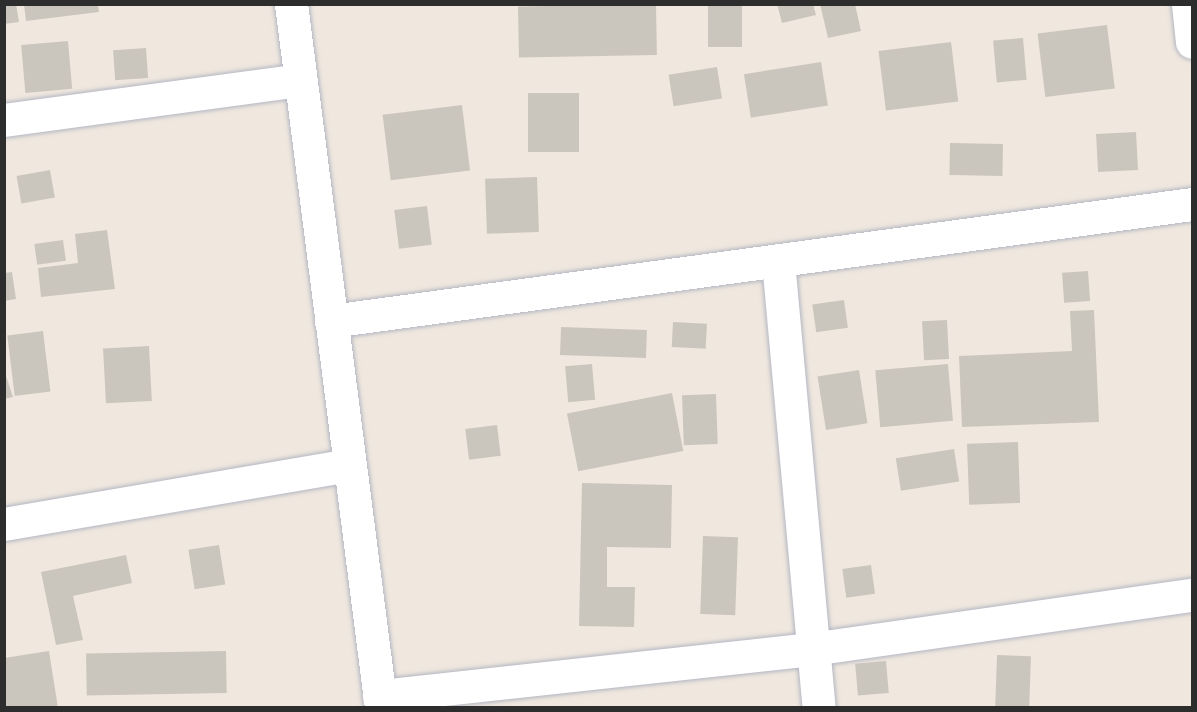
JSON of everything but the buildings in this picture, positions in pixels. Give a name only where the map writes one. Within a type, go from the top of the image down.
[{"type":"street","points":[[291,4],[380,702],[811,649],[1192,595]]},
{"type":"street","points":[[1188,4],[1192,42]]},
{"type":"street","points":[[4,120],[300,80]]},
{"type":"street","points":[[331,321],[1192,204]]},
{"type":"street","points":[[778,261],[811,649],[819,708]]},
{"type":"street","points":[[4,524],[349,465]]}]
